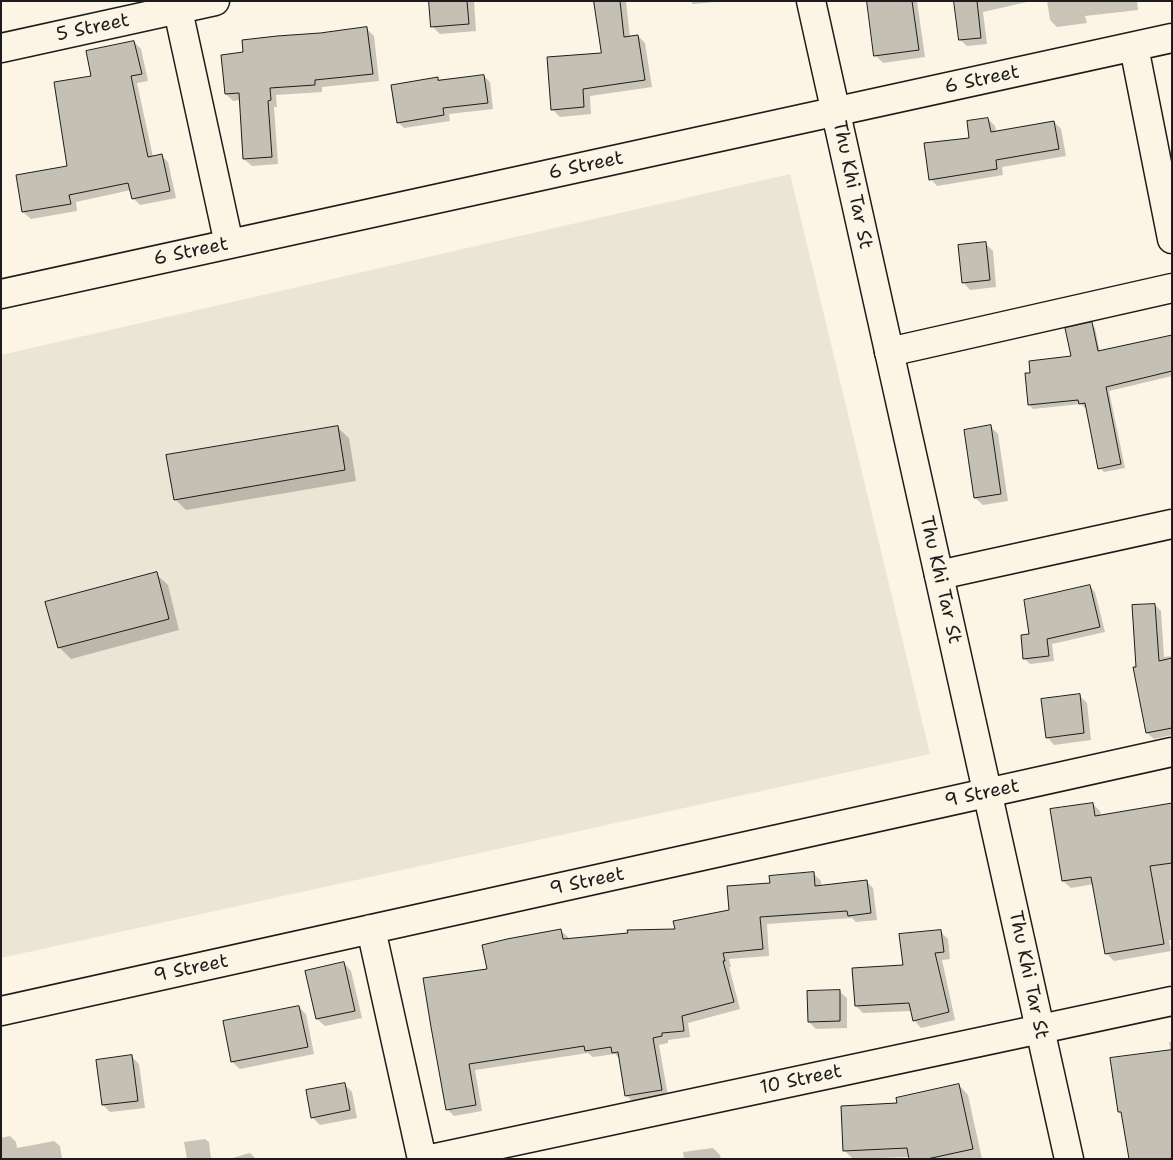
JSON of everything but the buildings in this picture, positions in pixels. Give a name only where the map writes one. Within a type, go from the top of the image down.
[{"type":"street","name":"5 Street","points":[[1,48],[177,5],[215,1]]},
{"type":"street","name":"Thu Khi Tar St","points":[[811,1],[1069,1159]]},
{"type":"street","points":[[177,5],[229,244]]},
{"type":"street","name":"6 Street","points":[[1,294],[1172,38]]},
{"type":"street","points":[[1134,46],[1172,239]]},
{"type":"street","points":[[889,352],[1172,288]]},
{"type":"street","points":[[939,576],[1172,524]]},
{"type":"street","name":"9 Street","points":[[1,1011],[1172,752]]},
{"type":"street","points":[[371,929],[422,1159]]},
{"type":"street","name":"10 Street","points":[[431,1159],[1172,1001]]},
{"type":"shaded area","points":[[790,174],[930,754],[1,958],[1,355]]}]
